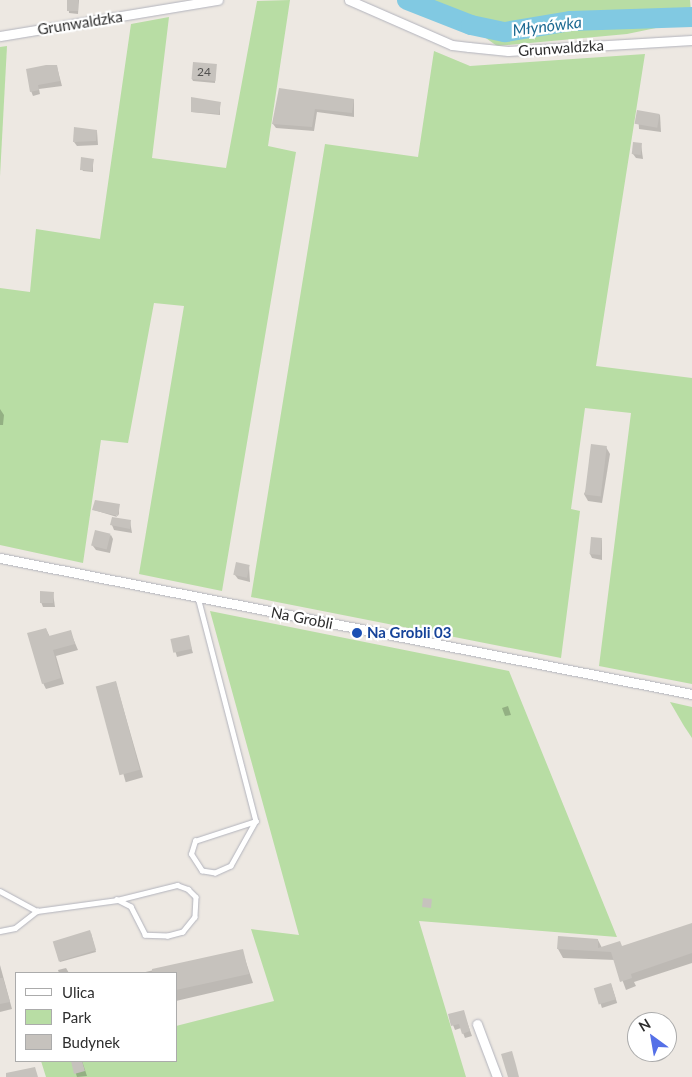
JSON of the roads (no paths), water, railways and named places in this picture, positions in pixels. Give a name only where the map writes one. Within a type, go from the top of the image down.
[{"type":"street","name":"Grunwaldzka","points":[[0,36],[218,0]]},
{"type":"street","name":"Grunwaldzka","points":[[349,0],[452,45],[469,48],[508,51],[692,40]]},
{"type":"street","name":"Na Grobli","points":[[0,558],[692,694]]},
{"type":"street","points":[[477,1024],[497,1077]]},
{"type":"lane","points":[[198,597],[256,821],[231,866],[215,873],[202,871],[191,854],[195,841],[256,821]]},
{"type":"lane","points":[[0,931],[15,928],[37,911],[117,900],[177,885],[188,889],[196,897],[195,917],[183,932],[168,936],[145,935],[134,919],[131,907],[117,900]]},
{"type":"lane","points":[[0,891],[37,911]]},
{"type":"waterway","name":"Młynówka","points":[[407,0],[471,25],[505,32],[571,21],[692,17]]},
{"type":"place","name":"Na Grobli 03","points":[[357,633]]}]
